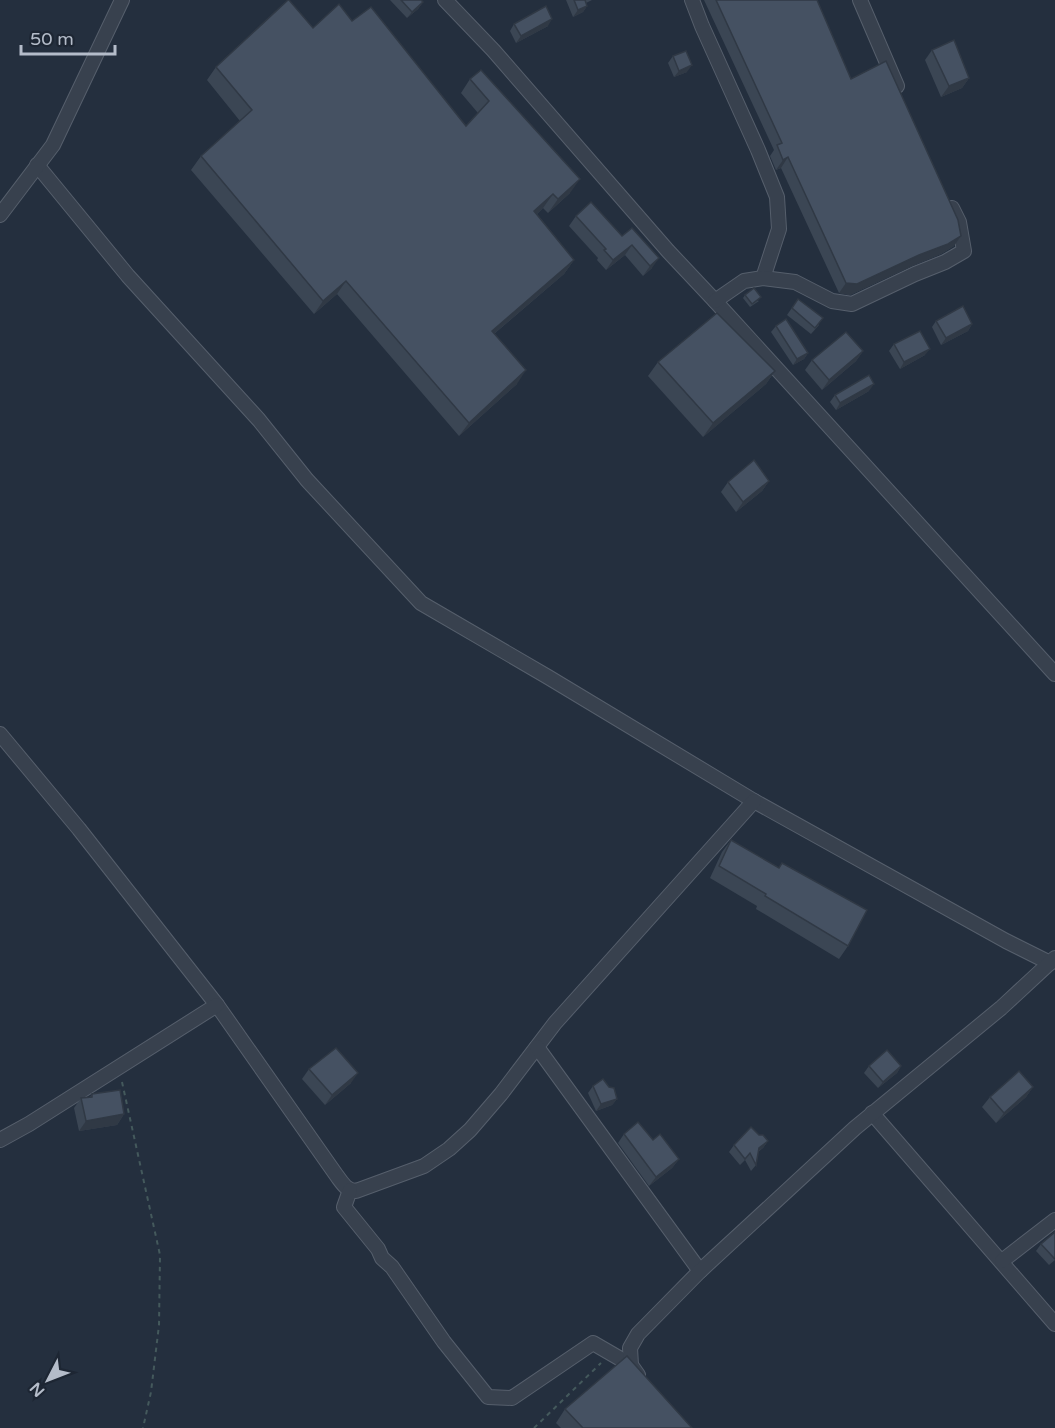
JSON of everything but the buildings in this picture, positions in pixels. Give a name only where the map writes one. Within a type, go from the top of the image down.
[{"type":"street","points":[[0,215],[53,145],[122,0]]},
{"type":"street","points":[[445,0],[493,50],[668,251],[1055,674]]},
{"type":"street","points":[[692,0],[777,197],[779,229],[763,278]]},
{"type":"street","points":[[860,0],[902,98]]},
{"type":"street","points":[[37,165],[128,276],[259,420],[307,480],[421,603],[754,801],[1006,941],[1053,960],[1001,1008],[833,1147],[700,1271],[638,1335],[630,1348],[631,1365]]},
{"type":"street","points":[[715,301],[744,281],[763,278],[795,282],[832,300],[852,304],[945,262],[964,251],[958,222],[944,191]]},
{"type":"street","points":[[0,734],[79,829],[217,1005],[337,1176],[350,1190],[356,1191],[424,1166],[449,1149],[470,1130],[555,1023],[754,801]]},
{"type":"street","points":[[0,1140],[217,1005]]},
{"type":"street","points":[[537,1047],[700,1271]]},
{"type":"street","points":[[872,1113],[1055,1324]]},
{"type":"street","points":[[350,1190],[344,1207],[378,1249],[382,1258],[392,1268],[444,1342],[488,1397],[512,1398],[593,1343],[631,1365],[649,1389]]},
{"type":"street","points":[[1002,1261],[1055,1220]]},
{"type":"path","points":[[118,1068],[160,1255],[159,1325],[143,1428]]},
{"type":"path","points":[[534,1428],[611,1353]]}]
